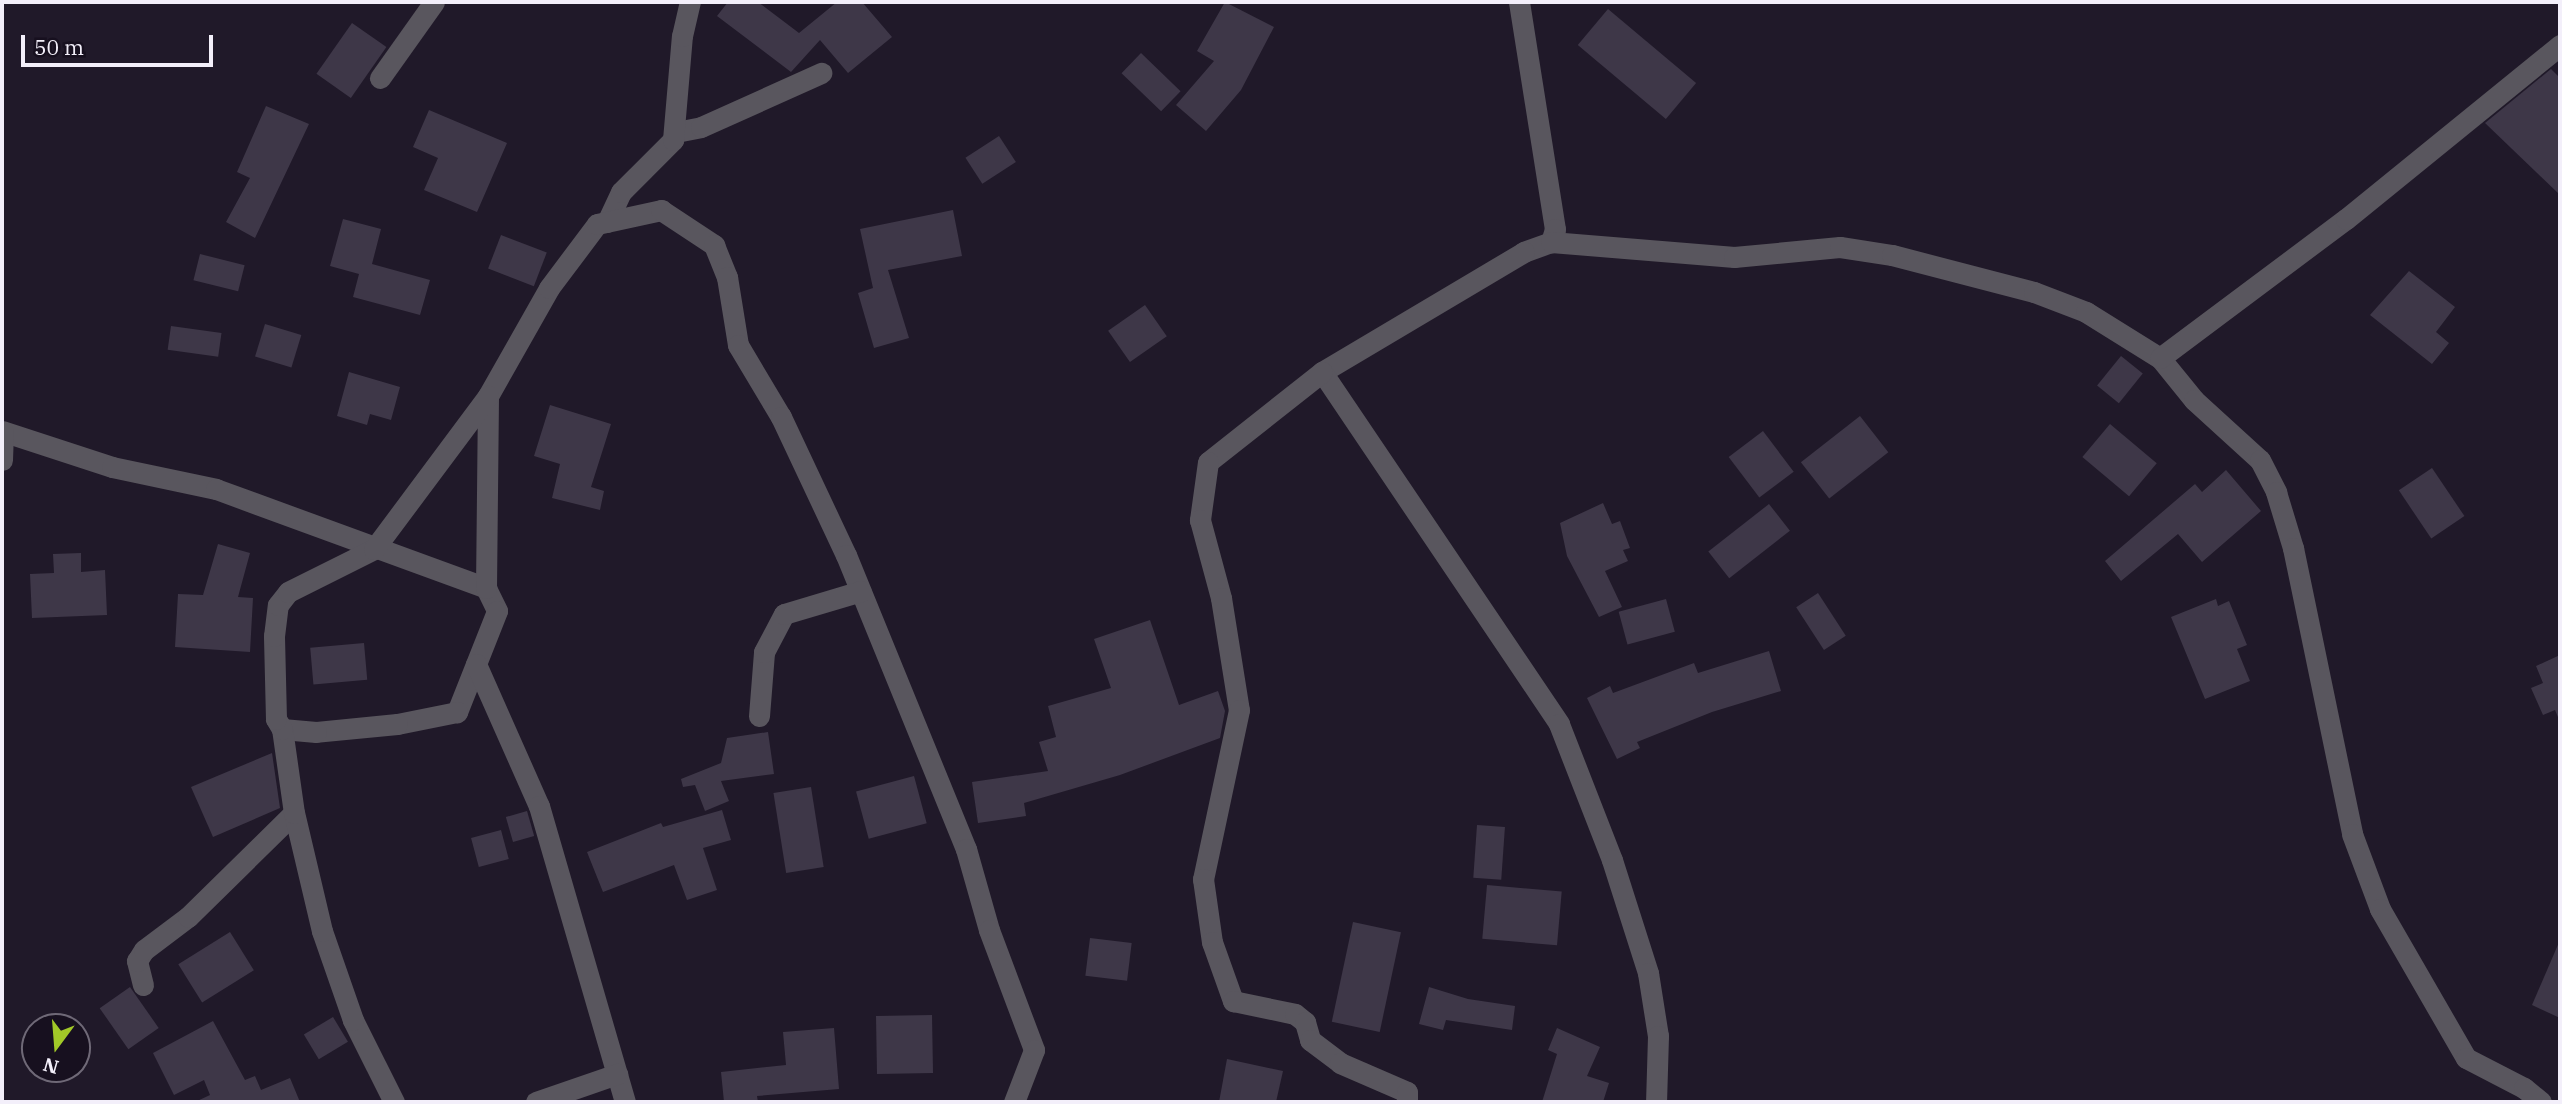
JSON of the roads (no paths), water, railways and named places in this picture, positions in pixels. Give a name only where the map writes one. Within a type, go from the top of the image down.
[{"type":"street","points":[[380,78],[433,2]]},
{"type":"street","points":[[607,222],[621,192],[668,149],[676,132],[682,36],[690,2]]},
{"type":"street","points":[[1519,2],[1555,229],[1551,242]]},
{"type":"street","points":[[2160,358],[2346,219],[2560,45]]},
{"type":"street","points":[[676,132],[701,127],[821,73]]},
{"type":"street","points":[[394,1102],[336,977],[294,813],[282,729],[276,719],[272,674],[278,605],[288,592],[374,549],[488,396],[549,288],[597,224],[661,211],[714,245],[727,277],[738,345],[781,417],[861,591],[966,849],[989,930],[1034,1050],[1014,1102]]},
{"type":"street","points":[[1407,1102],[1407,1092],[1340,1063],[1310,1040],[1305,1022],[1295,1014],[1233,1001],[1212,942],[1203,879],[1239,710],[1221,598],[1200,520],[1208,462],[1322,372],[1524,252],[1551,242],[1734,257],[1840,247],[1892,255],[2034,292],[2086,312],[2160,358],[2194,400],[2260,460],[2276,492],[2293,548],[2352,834],[2380,909],[2466,1058],[2524,1088],[2541,1102]]},
{"type":"street","points":[[1322,372],[1559,724],[1612,860],[1647,973],[1658,1036],[1656,1102]]},
{"type":"street","points":[[282,729],[316,732],[397,724],[457,712],[497,611],[486,588],[488,396]]},
{"type":"street","points":[[2,460],[2,431],[112,467],[216,489],[486,588]]},
{"type":"street","points":[[759,716],[764,652],[785,614],[861,591]]},
{"type":"street","points":[[476,664],[539,806],[625,1102]]},
{"type":"street","points":[[143,985],[137,961],[144,950],[188,917],[294,813]]},
{"type":"street","points":[[536,1102],[617,1074]]}]
